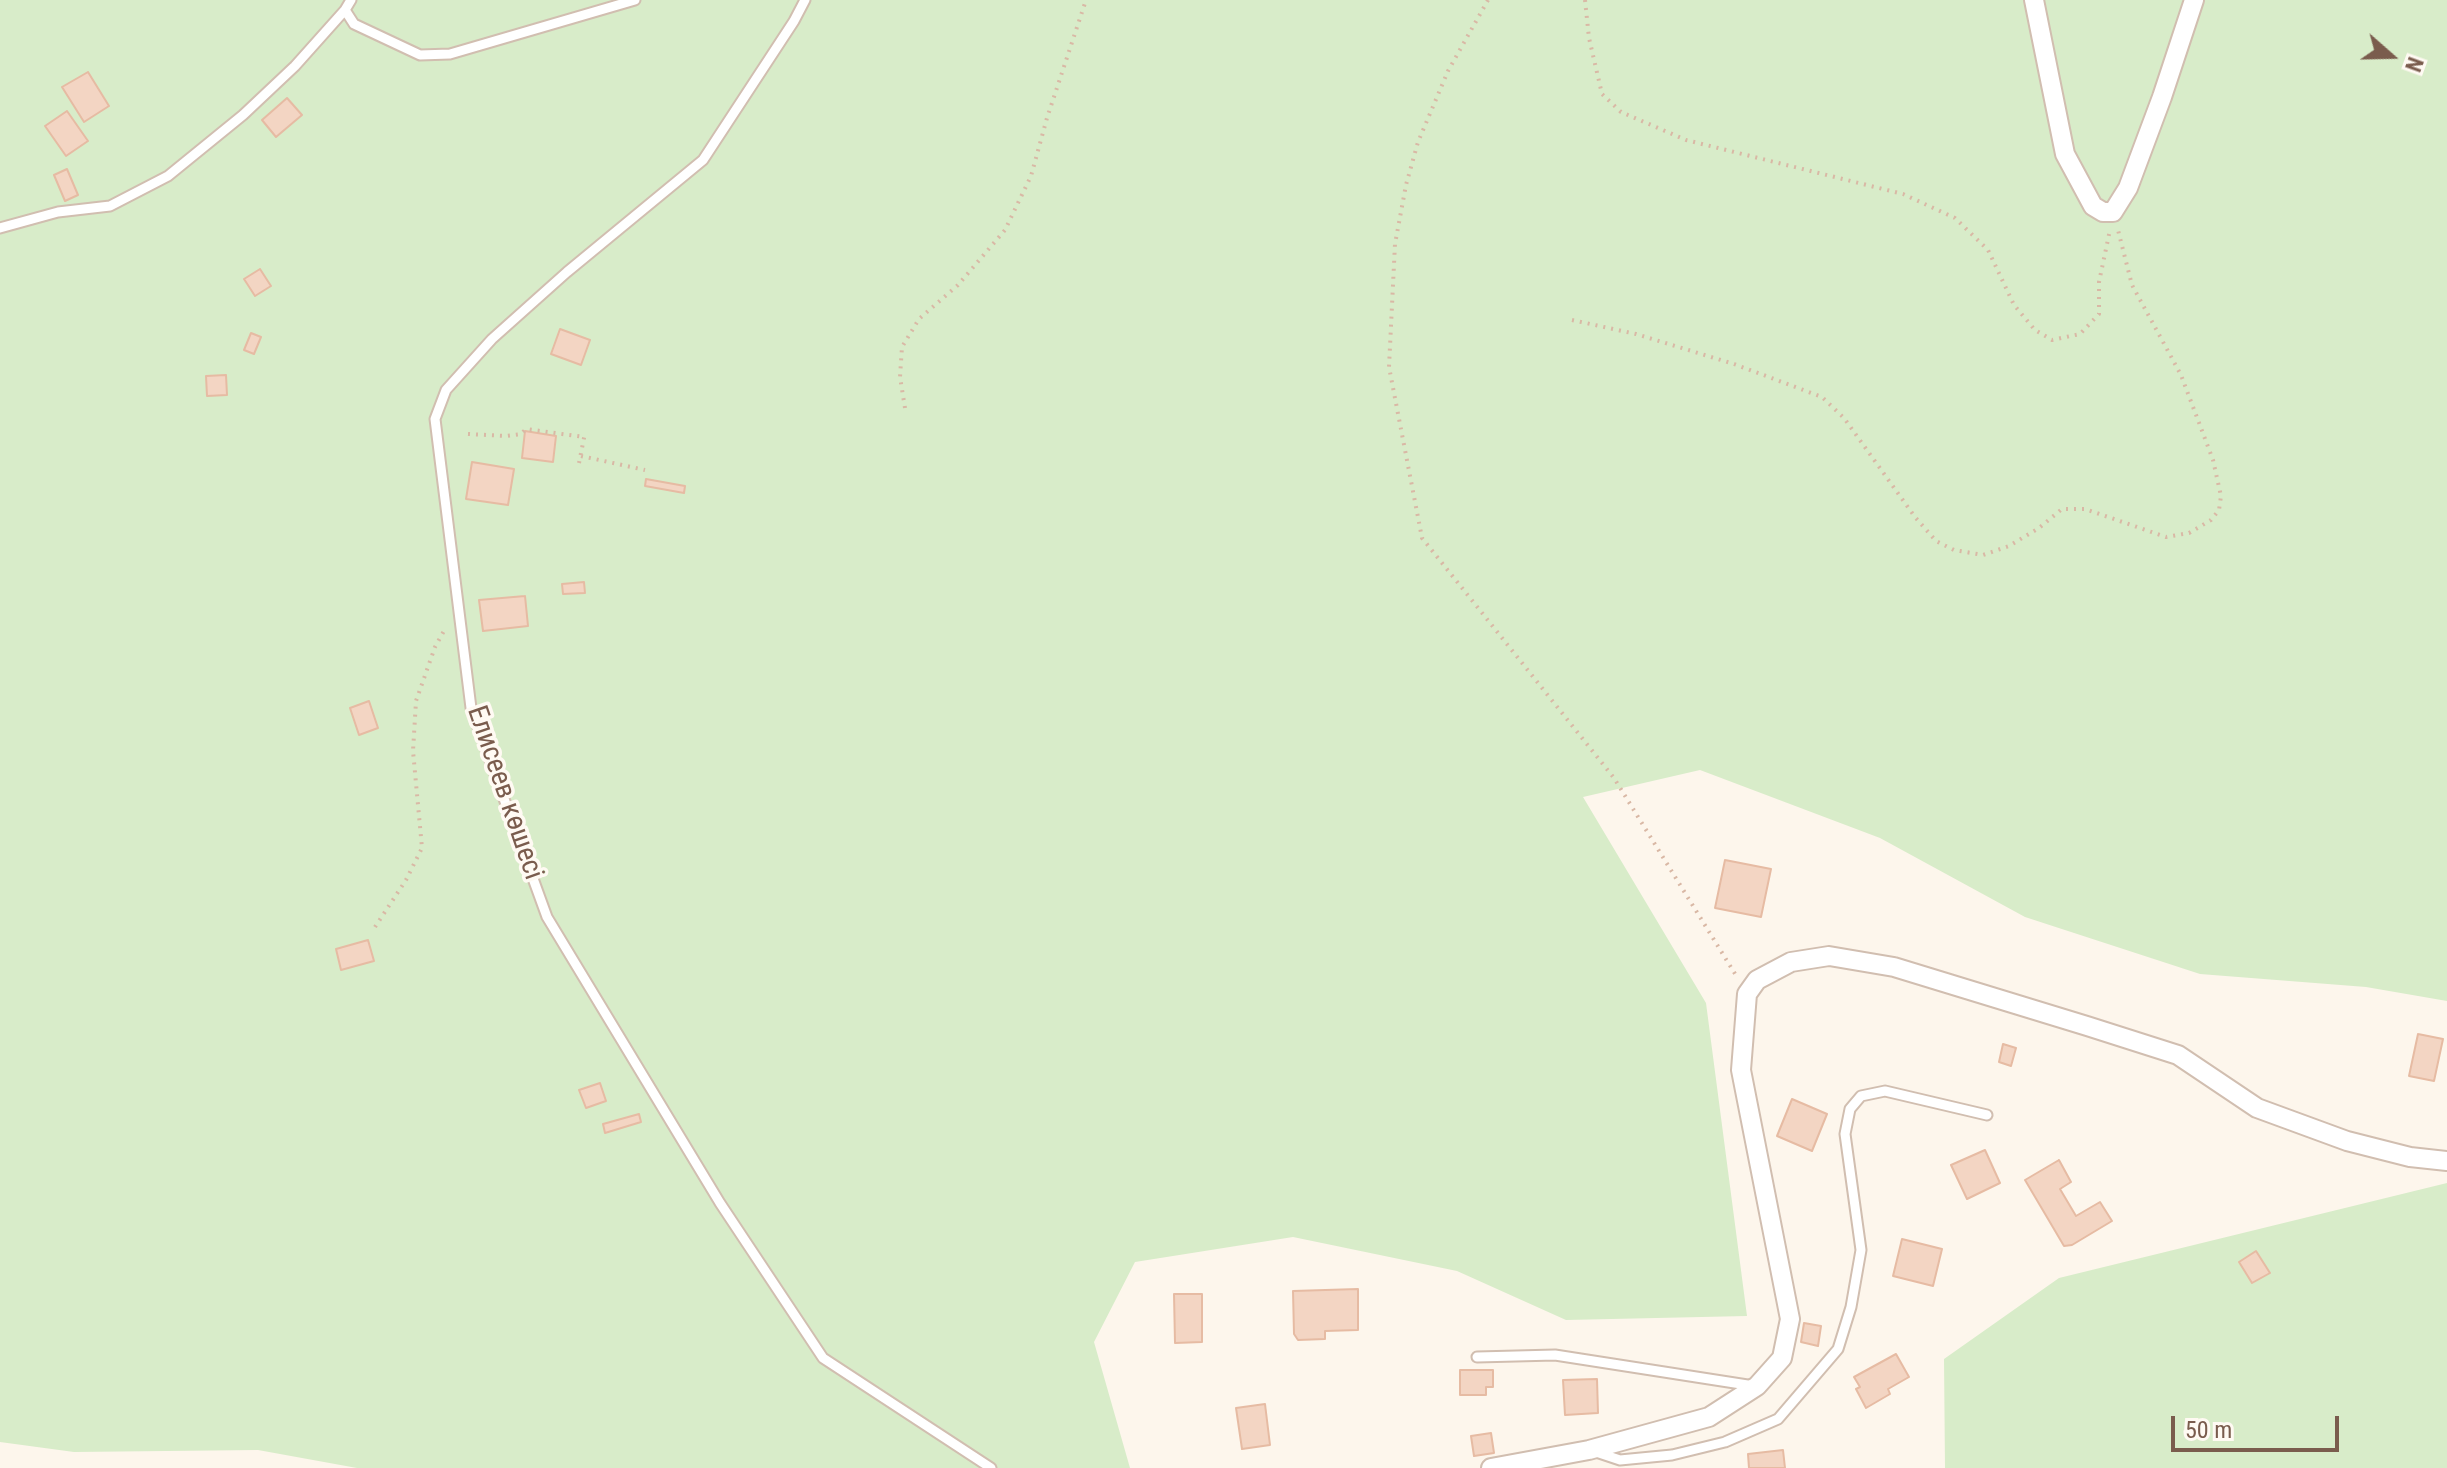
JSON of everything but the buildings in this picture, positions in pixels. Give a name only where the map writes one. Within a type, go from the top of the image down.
[{"type":"street","points":[[2034,0],[2065,154],[2093,206],[2103,212],[2113,212],[2133,175],[2194,0]]},
{"type":"street","points":[[1491,1468],[1589,1450],[1709,1417],[1757,1386],[1782,1358],[1790,1319],[1741,1070],[1747,994],[1757,980],[1791,962],[1829,956],[1894,967],[2178,1055],[2257,1108],[2347,1141],[2410,1157],[2447,1161]]},
{"type":"lane","points":[[0,228],[58,212],[110,206],[168,176],[295,66],[351,0]]},
{"type":"lane","points":[[345,10],[354,24],[420,55],[450,54],[635,0]]},
{"type":"lane","name":"Елисеев көшесі","points":[[805,0],[703,160],[567,272],[492,339],[446,390],[435,419],[458,606],[471,708],[547,917],[712,1191],[823,1358],[991,1468]]},
{"type":"lane","points":[[1589,1450],[1620,1460],[1672,1455],[1725,1442],[1778,1419],[1838,1349],[1851,1307],[1861,1250],[1845,1134],[1850,1109],[1861,1096],[1885,1091],[1987,1115]]},
{"type":"lane","points":[[1477,1357],[1555,1355],[1757,1386]]},
{"type":"path","points":[[905,408],[900,377],[902,347],[919,319],[958,285],[1005,230],[1031,176],[1086,0]]},
{"type":"path","points":[[1488,0],[1448,71],[1418,142],[1395,244],[1389,367],[1422,538],[1614,778],[1747,994]]},
{"type":"path","points":[[1585,0],[1589,38],[1602,94],[1621,112],[1686,140],[1903,194],[1955,218],[1988,250],[2014,305],[2035,330],[2052,340],[2080,334],[2099,314],[2099,282],[2113,212]]},
{"type":"path","points":[[1572,320],[1636,334],[1822,397],[1844,418],[1915,517],[1936,541],[1954,550],[1983,555],[2009,546],[2039,528],[2062,509],[2085,509],[2166,537],[2189,533],[2211,520],[2219,510],[2221,496],[2213,460],[2181,375],[2132,285],[2113,212]]},
{"type":"path","points":[[468,434],[506,436],[521,434],[526,429],[584,435],[580,460],[645,470]]},
{"type":"path","points":[[375,927],[406,880],[422,848],[413,751],[416,701],[435,647],[458,606]]},
{"type":"green space","points":[[0,0],[2447,0],[2447,1001],[2366,987],[2200,974],[2025,917],[1880,838],[1700,770],[1583,797],[1706,1003],[1747,1316],[1566,1320],[1457,1271],[1293,1237],[1135,1262],[1094,1342],[1130,1468],[357,1468],[258,1450],[74,1452],[0,1442]]},
{"type":"green space","points":[[2447,1183],[2447,1468],[1945,1468],[1944,1359],[2059,1278]]}]
